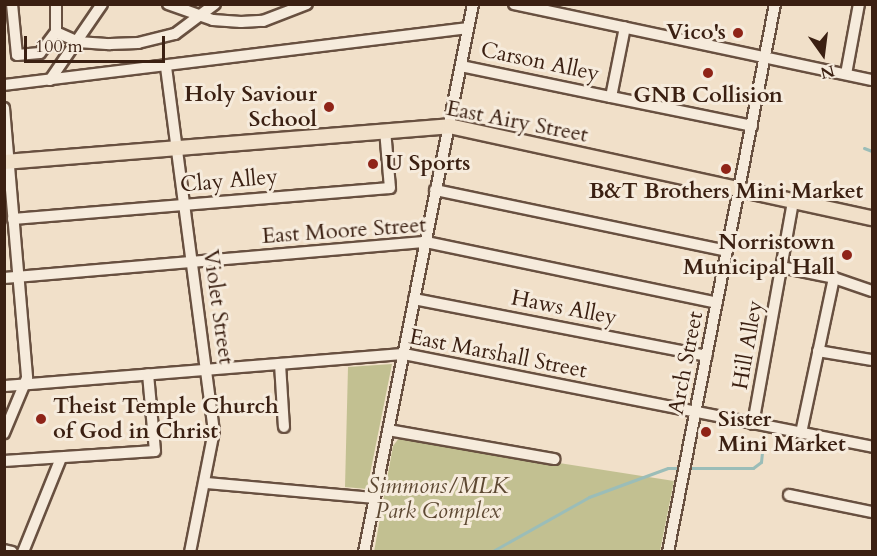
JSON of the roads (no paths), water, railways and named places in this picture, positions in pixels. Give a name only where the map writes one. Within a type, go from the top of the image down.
[{"type":"main road","name":"East Airy Street","points":[[7,162],[449,126],[873,218]]},
{"type":"street","points":[[12,4],[17,55],[40,53],[56,32],[56,4]]},
{"type":"street","points":[[50,80],[78,42],[96,9],[102,4]]},
{"type":"street","points":[[168,4],[213,21],[263,21],[304,5]]},
{"type":"street","points":[[56,32],[78,42],[138,43],[175,33],[215,4]]},
{"type":"street","points":[[364,552],[473,4]]},
{"type":"street","points":[[514,4],[873,80]]},
{"type":"street","name":"Arch Street","points":[[668,552],[775,4]]},
{"type":"street","points":[[846,74],[859,4]]},
{"type":"street","name":"Carson Alley","points":[[611,97],[625,27]]},
{"type":"street","points":[[4,85],[166,67],[468,28]]},
{"type":"street","name":"Carson Alley","points":[[461,66],[752,126]]},
{"type":"street","name":"Violet Street","points":[[166,67],[208,370],[214,431],[206,483],[190,552]]},
{"type":"street","points":[[4,108],[25,386],[4,433]]},
{"type":"street","name":"Clay Alley","points":[[13,219],[390,188],[385,130]]},
{"type":"street","points":[[435,190],[727,250]]},
{"type":"street","name":"Hill Alley","points":[[753,424],[793,202]]},
{"type":"street","name":"East Moore Street","points":[[4,278],[426,242],[717,303]]},
{"type":"street","points":[[781,267],[834,278],[873,291]]},
{"type":"street","points":[[801,433],[834,278]]},
{"type":"street","name":"Haws Alley","points":[[414,299],[706,356]]},
{"type":"street","points":[[818,351],[873,360]]},
{"type":"street","name":"East Marshall Street","points":[[4,386],[404,354],[873,447]]},
{"type":"street","points":[[280,364],[284,427]]},
{"type":"street","points":[[4,461],[154,451],[148,374]]},
{"type":"street","points":[[388,430],[554,459]]},
{"type":"street","points":[[23,552],[61,458]]},
{"type":"street","points":[[206,483],[373,498]]},
{"type":"street","points":[[789,495],[873,512]]},
{"type":"street","points":[[4,550],[12,552]]},
{"type":"waterway","points":[[864,148],[872,151]]},
{"type":"waterway","points":[[491,552],[589,497],[668,468],[753,468],[761,462],[763,444]]},
{"type":"place","name":"Vico's","points":[[738,33]]},
{"type":"place","name":"GNB Collision","points":[[708,73]]},
{"type":"place","name":"Holy Saviour School","points":[[329,107]]},
{"type":"place","name":"U Sports","points":[[373,164]]},
{"type":"place","name":"B&T Brothers Mini Market","points":[[726,169]]},
{"type":"place","name":"Norristown Municipal Hall","points":[[847,255]]},
{"type":"place","name":"Theist Temple Church of God in Christ","points":[[41,419]]},
{"type":"place","name":"Sister Mini Market","points":[[706,432]]},
{"type":"park label","name":"Simmons/MLK Park Complex","points":[[438,498]]}]
